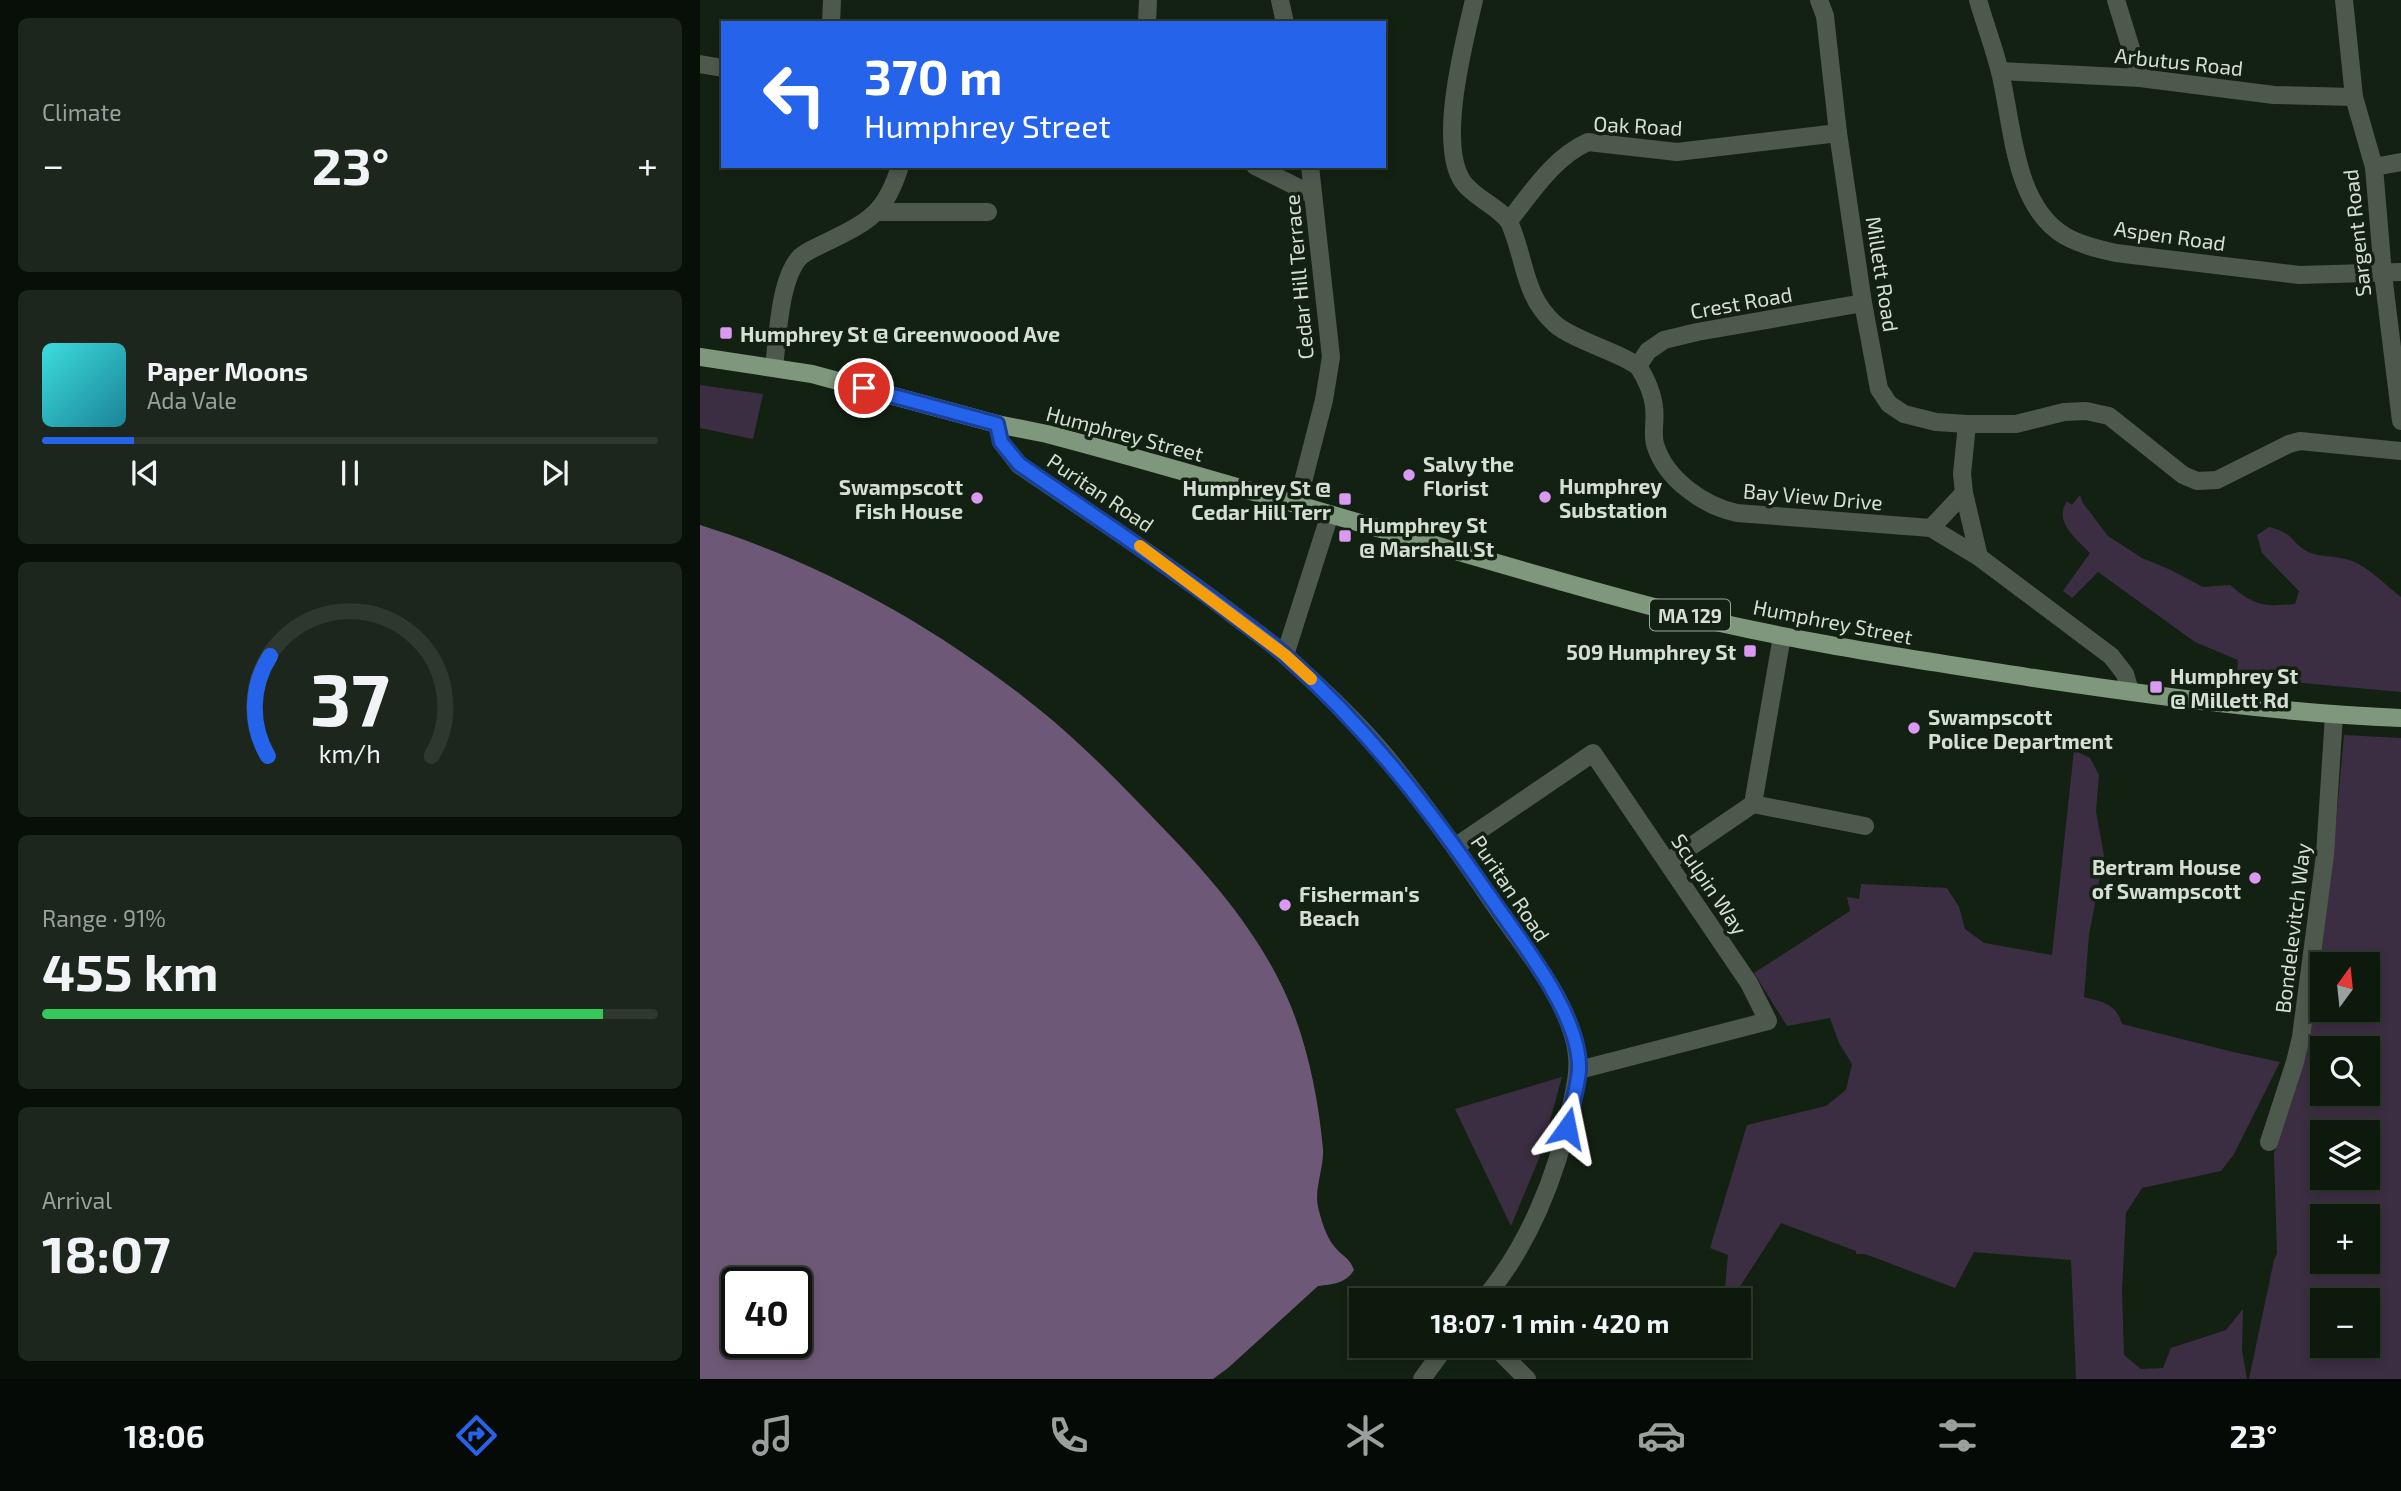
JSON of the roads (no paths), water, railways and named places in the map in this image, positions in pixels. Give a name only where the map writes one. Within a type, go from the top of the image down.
[{"type":"main road","name":"Humphrey Street","points":[[700,357],[812,374],[997,424],[1099,448],[1653,607],[1783,636],[1966,668],[2228,705],[2401,718]]},
{"type":"street","points":[[831,21],[832,0]]},
{"type":"street","points":[[1147,21],[1148,0]]},
{"type":"street","points":[[1280,0],[1285,21]]},
{"type":"street","points":[[1474,0],[1456,83],[1452,129],[1455,164],[1462,181],[1471,192],[1509,221],[1531,294],[1540,310],[1556,326],[1637,366]]},
{"type":"street","name":"Millett Road","points":[[1819,0],[1825,16],[1838,132],[1863,303],[1879,389],[1889,404],[1904,414],[1936,422],[1967,424],[2017,424],[2064,412],[2086,411],[2109,416],[2183,475],[2197,481],[2217,480],[2300,441],[2401,451]]},
{"type":"street","name":"Aspen Road","points":[[1978,0],[2000,71],[2018,166],[2033,201],[2064,235],[2088,246],[2116,253],[2299,275],[2401,272]]},
{"type":"street","points":[[2116,0],[2140,78]]},
{"type":"street","name":"Sargent Road","points":[[2344,0],[2354,97],[2374,167],[2383,274],[2401,421]]},
{"type":"street","points":[[700,64],[721,68]]},
{"type":"street","name":"Arbutus Road","points":[[2000,71],[2140,78],[2274,95],[2354,97]]},
{"type":"street","name":"Oak Road","points":[[1509,221],[1543,178],[1575,148],[1588,142],[1677,152],[1838,132]]},
{"type":"street","points":[[2374,167],[2401,162]]},
{"type":"street","points":[[774,367],[786,285],[800,257],[878,212],[889,197],[899,168]]},
{"type":"street","points":[[1259,168],[1313,195]]},
{"type":"street","name":"Cedar Hill Terrace","points":[[1297,505],[1324,400],[1331,357],[1310,168]]},
{"type":"street","points":[[878,212],[988,212]]},
{"type":"street","name":"Crest Road","points":[[1637,366],[1648,351],[1664,340],[1863,303]]},
{"type":"street","name":"Bay View Drive","points":[[1637,366],[1650,390],[1656,446],[1666,465],[1684,486],[1702,500],[1737,513],[1931,528],[1979,557]]},
{"type":"street","name":"Puritan Road","points":[[997,424],[1001,442],[1019,464],[1178,573],[1285,655],[1350,717],[1387,757],[1455,847],[1542,974],[1566,1015],[1576,1046],[1579,1070],[1567,1128],[1550,1181],[1525,1238],[1493,1288]]},
{"type":"street","points":[[1967,424],[1962,474],[1979,557],[2110,656],[2125,674],[2130,691]]},
{"type":"street","points":[[1931,528],[1964,493]]},
{"type":"street","points":[[1285,655],[1330,514]]},
{"type":"street","points":[[1753,804],[1783,636]]},
{"type":"street","name":"Bondelevitch Way","points":[[2269,1142],[2301,1037],[2325,855],[2334,715]]},
{"type":"street","name":"Sculpin Way","points":[[1455,847],[1593,753],[1749,984],[1768,1021],[1579,1070]]},
{"type":"street","points":[[1668,862],[1753,804],[1865,826]]},
{"type":"street","points":[[1422,1379],[1437,1358]]},
{"type":"street","points":[[1506,1358],[1527,1379]]},
{"type":"place","name":"Humphrey St @ Greenwoood Ave","points":[[726,333]]},
{"type":"place","name":"Salvy the Florist","points":[[1409,475]]},
{"type":"place","name":"Humphrey Substation","points":[[1545,497]]},
{"type":"place","name":"Swampscott Fish House","points":[[977,498]]},
{"type":"place","name":"Humphrey St @ Cedar Hill Terr","points":[[1345,499]]},
{"type":"place","name":"Humphrey St @ Marshall St","points":[[1345,536]]},
{"type":"place","name":"509 Humphrey St","points":[[1750,651]]},
{"type":"place","name":"Humphrey St @ Millett Rd","points":[[2156,687]]},
{"type":"place","name":"Swampscott Police Department","points":[[1914,728]]},
{"type":"place","name":"Bertram House of Swampscott","points":[[2255,878]]},
{"type":"place","name":"Fisherman's Beach","points":[[1285,905]]}]
